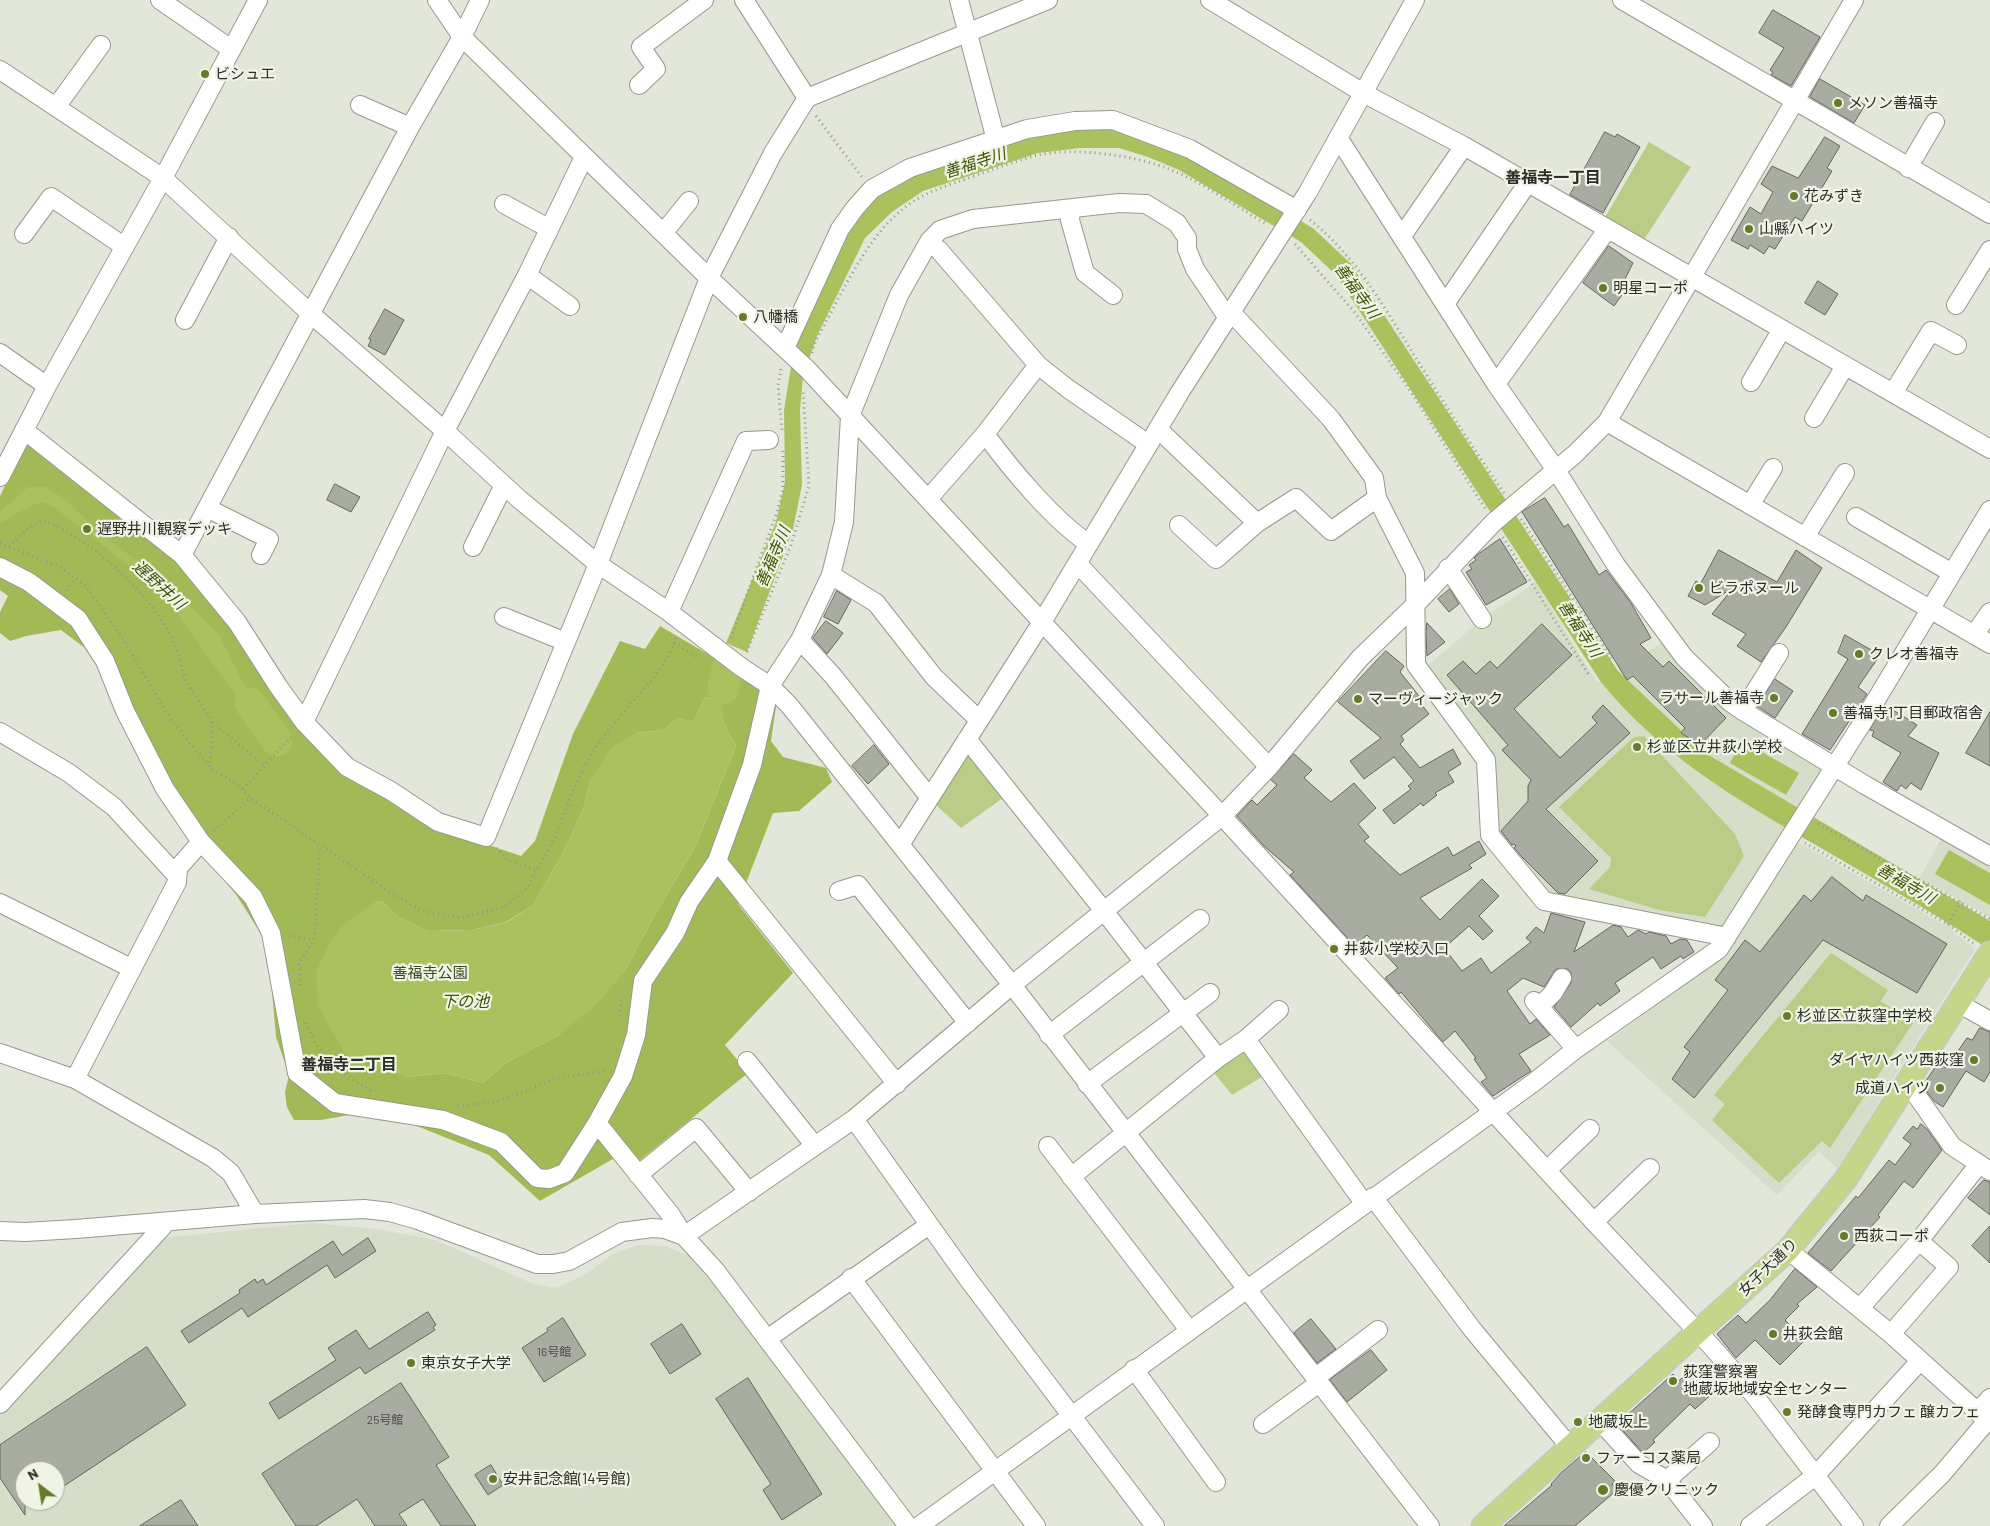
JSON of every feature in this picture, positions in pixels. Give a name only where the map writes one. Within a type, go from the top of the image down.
[{"type":"main road","name":"女子大通り","points":[[1483,1526],[1788,1250],[1845,1180],[1958,1003],[1986,952]]},
{"type":"street","points":[[160,0],[231,48]]},
{"type":"street","points":[[0,477],[5,456],[24,430],[163,178],[258,0]]},
{"type":"street","points":[[437,0],[462,37],[709,278],[806,367],[1222,816],[1594,1222],[1699,1332],[1754,1395],[1854,1526]]},
{"type":"street","points":[[182,555],[410,128],[462,37],[480,0]]},
{"type":"street","points":[[638,85],[656,69],[641,48],[704,0]]},
{"type":"street","points":[[744,0],[808,98]]},
{"type":"street","points":[[959,0],[996,140]]},
{"type":"street","points":[[24,430],[182,555],[237,622],[278,686],[304,722],[347,767],[392,791],[438,822],[486,837],[598,564],[709,278],[773,153],[808,98],[1048,0]]},
{"type":"street","points":[[1210,0],[1365,94],[1464,146],[1990,450]]},
{"type":"street","points":[[901,843],[1042,622],[1148,444],[1308,192],[1365,94],[1414,0]]},
{"type":"street","points":[[1622,0],[1990,214]]},
{"type":"street","points":[[684,1236],[854,1119],[1012,985],[1222,816],[1270,767],[1360,658],[1416,604],[1448,568],[1607,422],[1854,0]]},
{"type":"street","points":[[56,107],[101,45]]},
{"type":"street","points":[[0,70],[163,178],[311,314],[504,485],[598,564],[725,652],[742,667],[770,686],[789,705],[901,843],[1012,985],[1124,1133],[1430,1526]]},
{"type":"street","points":[[360,105],[410,128]]},
{"type":"street","points":[[787,350],[840,229],[872,189],[910,168],[1027,129],[1075,121],[1113,120],[1190,148],[1296,211]]},
{"type":"street","points":[[1908,168],[1935,122]]},
{"type":"street","points":[[1340,139],[1496,384],[1556,470],[1616,565],[1684,657],[1730,702],[1742,711],[1833,766],[1990,856]]},
{"type":"street","points":[[1402,236],[1464,146]]},
{"type":"street","points":[[304,722],[445,431],[527,275],[548,228],[584,157]]},
{"type":"street","points":[[1446,304],[1527,184]]},
{"type":"street","points":[[24,234],[51,197],[125,247]]},
{"type":"street","points":[[664,232],[690,201]]},
{"type":"street","points":[[0,567],[29,582],[78,619],[106,661],[126,711],[165,789],[201,842],[252,897],[271,933],[297,1074],[335,1103],[443,1120],[501,1142],[537,1178],[549,1179],[565,1173],[597,1123],[623,1076],[636,1035],[643,981],[674,933],[689,902],[717,861],[752,765],[770,686],[800,640],[831,575],[844,522],[850,416],[899,295],[930,240],[940,230],[973,219],[1119,203],[1146,204],[1168,215],[1177,223],[1187,238],[1186,249],[1191,261],[1230,315],[1332,419],[1374,478],[1377,498],[1415,573],[1416,665],[1486,760],[1490,835],[1544,901],[1727,937]]},
{"type":"street","points":[[504,204],[548,228]]},
{"type":"street","points":[[1071,209],[1070,220],[1085,273],[1113,296]]},
{"type":"street","points":[[1496,384],[1607,230]]},
{"type":"street","points":[[185,320],[229,237]]},
{"type":"street","points":[[938,249],[1038,366],[1066,388],[1148,444]]},
{"type":"street","points":[[1956,305],[1990,250]]},
{"type":"street","points":[[527,275],[570,306]]},
{"type":"street","points":[[1751,382],[1782,329]]},
{"type":"street","points":[[1893,393],[1931,331],[1957,345]]},
{"type":"street","points":[[0,353],[47,386]]},
{"type":"street","points":[[928,499],[985,434],[1038,366]]},
{"type":"street","points":[[1814,418],[1845,366]]},
{"type":"street","points":[[1607,422],[1990,644]]},
{"type":"street","points":[[1158,429],[1257,523]]},
{"type":"street","points":[[985,434],[1006,462],[1074,534],[1089,544]]},
{"type":"street","points":[[669,612],[746,441],[778,441]]},
{"type":"street","points":[[1750,505],[1773,468]]},
{"type":"street","points":[[1805,537],[1845,472]]},
{"type":"street","points":[[473,547],[504,485]]},
{"type":"street","points":[[1180,525],[1216,559],[1257,523],[1296,498],[1332,530],[1377,498]]},
{"type":"street","points":[[207,508],[269,538],[261,555]]},
{"type":"street","points":[[919,1526],[1576,1049],[1719,949],[1793,834],[1833,766],[1861,725],[1990,510]]},
{"type":"street","points":[[1856,517],[1952,573]]},
{"type":"street","points":[[1077,563],[1270,767]]},
{"type":"street","points":[[1448,568],[1482,619]]},
{"type":"street","points":[[831,575],[876,603],[934,677],[979,720]]},
{"type":"street","points":[[1974,635],[1990,612]]},
{"type":"street","points":[[504,617],[566,642]]},
{"type":"street","points":[[800,640],[833,676],[930,798]]},
{"type":"street","points":[[1742,711],[1779,653]]},
{"type":"street","points":[[0,732],[69,773],[114,807],[177,876]]},
{"type":"street","points":[[967,740],[1104,910],[1218,1058]]},
{"type":"street","points":[[75,1079],[130,968],[177,882],[178,868],[201,842]]},
{"type":"street","points":[[717,861],[897,1084]]},
{"type":"street","points":[[839,891],[858,885],[968,1023]]},
{"type":"street","points":[[0,903],[130,968]]},
{"type":"street","points":[[1049,1035],[1099,994],[1145,963],[1200,919]]},
{"type":"street","points":[[1562,978],[1553,993],[1536,1004],[1576,1049]]},
{"type":"street","points":[[1087,1084],[1210,993]]},
{"type":"street","points":[[1958,1003],[1990,1022]]},
{"type":"street","points":[[1071,1177],[1218,1058],[1246,1039],[1279,1010]]},
{"type":"street","points":[[1246,1039],[1368,1200],[1570,1447]]},
{"type":"street","points":[[0,1053],[75,1079],[213,1158],[231,1173],[254,1214]]},
{"type":"street","points":[[747,1061],[815,1146]]},
{"type":"street","points":[[1860,1308],[1984,1167],[1952,1146],[1908,1083]]},
{"type":"street","points":[[854,1119],[929,1225],[1155,1526]]},
{"type":"street","points":[[597,1123],[671,1214],[684,1236],[741,1304],[908,1526]]},
{"type":"street","points":[[638,1175],[696,1128],[749,1192]]},
{"type":"street","points":[[1547,1170],[1590,1129]]},
{"type":"street","points":[[1048,1146],[1189,1330]]},
{"type":"street","points":[[1594,1222],[1650,1168]]},
{"type":"street","points":[[0,1231],[25,1232],[166,1223],[254,1214],[337,1209],[390,1212],[418,1220],[537,1264],[569,1261],[622,1232],[637,1229],[665,1229],[684,1236]]},
{"type":"street","points":[[0,1404],[166,1223]]},
{"type":"street","points":[[767,1339],[850,1278],[929,1225]]},
{"type":"street","points":[[1890,1334],[1948,1267],[1919,1241]]},
{"type":"street","points":[[1788,1250],[1860,1308],[1985,1419]]},
{"type":"street","points":[[850,1278],[996,1470],[1036,1526]]},
{"type":"street","points":[[1263,1424],[1378,1330]]},
{"type":"street","points":[[1750,1526],[1815,1476],[1920,1361]]},
{"type":"street","points":[[1134,1370],[1216,1482]]},
{"type":"street","points":[[1888,1526],[1942,1474],[1985,1419],[1990,1398]]},
{"type":"street","points":[[1600,1420],[1639,1464],[1667,1480],[1702,1526]]},
{"type":"street","points":[[1667,1480],[1710,1442]]},
{"type":"path","points":[[808,98],[817,117],[872,189]]},
{"type":"path","points":[[1296,211],[1321,229],[1354,264],[1463,434],[1507,512],[1612,659]]},
{"type":"path","points":[[725,652],[776,515],[783,489],[778,441],[778,385],[787,350]]},
{"type":"path","points":[[742,667],[791,545],[809,486],[807,424],[803,392],[806,367]]},
{"type":"path","points":[[9,547],[27,529],[43,520],[58,526],[104,558],[132,583],[152,607],[177,649],[185,680],[212,722],[265,766]]},
{"type":"path","points":[[0,543],[58,566],[86,586],[123,639],[171,720],[210,767],[243,789],[250,798],[320,846],[423,911],[460,918],[504,906],[526,889],[552,847],[572,794],[591,755],[658,672],[677,634]]},
{"type":"path","points":[[674,643],[702,660]]},
{"type":"path","points":[[210,767],[212,722]]},
{"type":"path","points":[[243,789],[304,722]]},
{"type":"path","points":[[201,842],[250,798]]},
{"type":"path","points":[[1803,816],[1990,919]]},
{"type":"path","points":[[1793,834],[1812,848],[1949,923],[1986,952]]},
{"type":"path","points":[[486,837],[508,862],[537,870]]},
{"type":"path","points":[[300,989],[299,963],[314,940],[320,846]]},
{"type":"path","points":[[1949,923],[1961,903]]},
{"type":"path","points":[[271,933],[314,940]]},
{"type":"path","points":[[619,1022],[622,996]]},
{"type":"path","points":[[304,1017],[314,1040],[332,1066],[372,1091],[380,1093]]},
{"type":"path","points":[[454,1106],[496,1102],[558,1078],[609,1071]]},
{"type":"shaded area","points":[[1649,142],[1691,167],[1642,243],[1604,219]]},
{"type":"shaded area","name":"善福寺公園","points":[[27,441],[74,462],[190,573],[342,773],[436,827],[521,856],[535,841],[573,734],[620,641],[645,649],[660,626],[752,680],[776,707],[771,741],[783,757],[826,768],[832,782],[799,811],[773,813],[738,904],[793,973],[725,1045],[748,1073],[640,1160],[625,1152],[540,1201],[489,1155],[377,1110],[321,1120],[294,1120],[287,1107],[285,1092],[289,1075],[276,1037],[268,945],[237,896],[212,865],[93,654],[61,630],[26,636],[10,641],[0,633],[0,612],[8,596],[0,590],[0,496]],"holes":[[[726,690],[723,698],[723,719],[736,746],[696,845],[654,916],[625,971],[558,1036],[507,1062],[483,1083],[446,1073],[406,1077],[382,901],[397,916],[427,931],[472,930],[506,922],[533,905],[562,855],[583,810],[590,781],[636,733],[664,730],[678,718],[693,722],[705,697],[715,700]]]},
{"type":"shaded area","name":"杉並区立井荻小学校","points":[[1536,582],[1597,683],[1661,643],[1686,671],[1726,707],[1824,770],[1723,929],[1548,894],[1496,833],[1493,757],[1425,668],[1482,619]]},
{"type":"shaded area","points":[[1644,736],[1735,834],[1744,856],[1705,917],[1659,910],[1589,889],[1610,867],[1611,858],[1559,807],[1634,737]]},
{"type":"shaded area","points":[[968,752],[1003,798],[961,828],[935,804]]},
{"type":"shaded area","name":"杉並区立荻窪中学校","points":[[1942,837],[1990,865],[1990,917],[1967,904],[1951,930],[1975,949],[1837,1168],[1819,1152],[1777,1195],[1607,1041],[1728,953],[1792,845],[1799,843],[1943,924],[1958,899],[1919,879]]},
{"type":"shaded area","points":[[1831,953],[1888,990],[1881,1001],[1913,1023],[1830,1148],[1822,1141],[1779,1183],[1712,1120],[1725,1104],[1714,1095]]},
{"type":"shaded area","points":[[1244,1047],[1265,1075],[1232,1095],[1211,1069]]},
{"type":"shaded area","name":"東京女子大学","points":[[311,1223],[377,1229],[436,1240],[531,1283],[556,1288],[586,1274],[613,1254],[638,1245],[665,1246],[687,1255],[715,1285],[896,1526],[0,1526],[0,1415],[161,1238]]},
{"type":"water","points":[[1118,126],[1186,149],[1314,229],[1350,263],[1618,671],[1705,753],[1990,921],[1990,950],[1925,909],[1728,792],[1673,753],[1623,708],[1601,682],[1336,275],[1301,242],[1179,170],[1148,157],[1119,148],[1080,148],[1038,153],[923,191],[892,212],[865,238],[817,336],[803,377],[800,410],[802,485],[793,529],[747,652],[726,643],[776,522],[785,482],[784,410],[796,335],[848,230],[879,196],[913,174],[1038,132]]},
{"type":"water","points":[[28,487],[45,487],[63,498],[114,544],[156,574],[196,612],[219,635],[242,681],[278,734],[270,739],[222,677],[169,601],[89,533],[51,505],[42,502],[32,505],[0,523],[0,512]]},
{"type":"water","name":"下の池","points":[[720,688],[727,690],[722,705],[722,712],[725,725],[736,746],[696,845],[654,916],[625,971],[596,1005],[558,1036],[507,1062],[483,1083],[446,1073],[406,1077],[345,1054],[318,1005],[316,972],[328,947],[341,927],[376,901],[382,901],[397,916],[427,931],[472,930],[507,922],[533,905],[562,855],[583,810],[590,781],[612,747],[636,733],[664,730],[678,718],[693,722],[705,697],[715,700]]},
{"type":"water","points":[[1742,741],[1799,773],[1786,795],[1730,763]]},
{"type":"water","points":[[1949,850],[1990,873],[1990,905],[1935,874]]},
{"type":"building","points":[[1773,10],[1820,37],[1791,86],[1771,75],[1773,72],[1770,70],[1784,48],[1759,33]]},
{"type":"building","name":"メソン善福寺","points":[[1820,79],[1865,105],[1854,123],[1810,97]]},
{"type":"building","points":[[1605,132],[1615,137],[1617,134],[1640,147],[1603,213],[1570,195]]},
{"type":"building","points":[[1825,137],[1840,146],[1827,168],[1832,171],[1802,221],[1795,217],[1775,249],[1769,246],[1764,254],[1750,245],[1748,249],[1731,240],[1750,207],[1761,214],[1773,192],[1761,184],[1772,166],[1798,178]]},
{"type":"building","points":[[1609,246],[1633,263],[1624,281],[1630,284],[1614,306],[1583,283]]},
{"type":"building","points":[[1818,281],[1838,294],[1825,315],[1805,303]]},
{"type":"building","points":[[385,309],[404,320],[385,355],[368,346],[371,340],[369,339]]},
{"type":"building","points":[[335,484],[360,497],[351,512],[327,500]]},
{"type":"building","points":[[1545,498],[1564,527],[1568,524],[1599,575],[1606,570],[1631,603],[1651,638],[1640,644],[1663,667],[1669,661],[1726,718],[1700,745],[1681,733],[1685,728],[1633,676],[1627,680],[1522,512]]},
{"type":"building","points":[[1500,539],[1527,582],[1486,605],[1466,572],[1472,569],[1469,565],[1476,560],[1474,558],[1477,555]]},
{"type":"building","points":[[1719,550],[1777,582],[1796,550],[1822,568],[1786,627],[1761,662],[1737,646],[1746,634],[1712,614],[1733,588],[1705,605],[1688,596],[1696,581],[1700,584]]},
{"type":"building","points":[[1450,589],[1459,604],[1449,612],[1438,599]]},
{"type":"building","points":[[837,591],[851,600],[838,624],[824,617]]},
{"type":"building","points":[[826,621],[843,633],[827,654],[813,638]]},
{"type":"building","points":[[1427,623],[1445,642],[1427,656],[1426,634]]},
{"type":"building","points":[[1542,624],[1572,655],[1514,709],[1560,758],[1597,723],[1592,717],[1603,705],[1630,733],[1546,809],[1598,861],[1565,894],[1558,893],[1522,857],[1514,848],[1516,846],[1512,845],[1501,831],[1528,801],[1528,786],[1531,780],[1502,750],[1508,745],[1447,675],[1463,661],[1476,674],[1490,661],[1497,668]]},
{"type":"building","name":"善福寺1丁目郵政宿舎","points":[[1845,635],[1880,655],[1858,687],[1867,694],[1830,750],[1802,734],[1848,659],[1838,653]]},
{"type":"building","points":[[1386,651],[1404,666],[1400,672],[1419,696],[1416,698],[1429,714],[1401,736],[1404,740],[1400,744],[1420,768],[1453,749],[1461,764],[1448,772],[1454,782],[1435,793],[1437,795],[1423,806],[1421,803],[1394,824],[1383,810],[1411,789],[1408,786],[1414,781],[1394,757],[1364,779],[1350,761],[1381,738],[1338,702]]},
{"type":"building","name":"ラサール善福寺","points":[[1775,679],[1793,691],[1775,718],[1758,707]]},
{"type":"building","points":[[1885,705],[1917,725],[1908,736],[1939,753],[1921,790],[1911,783],[1906,789],[1901,785],[1897,791],[1883,782],[1901,753],[1872,736],[1874,731],[1870,730]]},
{"type":"building","points":[[1990,712],[1990,766],[1966,753]]},
{"type":"building","points":[[874,745],[889,764],[868,784],[852,766]]},
{"type":"building","points":[[1294,754],[1312,770],[1304,778],[1331,802],[1354,783],[1376,808],[1358,824],[1369,837],[1364,841],[1400,875],[1448,847],[1453,856],[1479,841],[1486,854],[1469,865],[1472,868],[1420,898],[1440,920],[1482,879],[1499,896],[1479,916],[1493,931],[1483,940],[1469,926],[1444,948],[1462,971],[1481,958],[1491,973],[1531,942],[1526,938],[1536,927],[1544,933],[1551,913],[1585,922],[1574,952],[1613,925],[1621,927],[1628,937],[1638,930],[1646,934],[1649,932],[1666,936],[1671,944],[1680,939],[1687,940],[1694,952],[1683,959],[1681,956],[1661,969],[1653,957],[1615,983],[1620,991],[1600,1006],[1598,1003],[1571,1027],[1554,1007],[1571,983],[1571,973],[1568,969],[1556,969],[1544,987],[1523,978],[1507,991],[1530,1024],[1536,1019],[1550,1035],[1519,1054],[1531,1071],[1493,1096],[1481,1082],[1487,1078],[1474,1059],[1476,1058],[1455,1031],[1443,1042],[1401,992],[1399,994],[1385,978],[1398,968],[1367,935],[1355,946],[1290,875],[1294,872],[1264,846],[1237,816],[1252,800],[1257,805],[1277,785],[1271,780]]},
{"type":"building","points":[[1832,877],[1863,901],[1866,895],[1947,944],[1917,993],[1823,940],[1694,1098],[1672,1079],[1690,1052],[1684,1047],[1728,990],[1715,980],[1745,940],[1760,952],[1804,895],[1811,901]]},
{"type":"building","points":[[1980,1028],[1990,1032],[1990,1072],[1984,1082],[1966,1071],[1943,1107],[1934,1101],[1924,1088],[1927,1083],[1925,1082],[1938,1063],[1946,1068],[1967,1038],[1972,1040]]},
{"type":"building","points":[[1921,1124],[1927,1129],[1942,1150],[1913,1188],[1904,1181],[1878,1215],[1880,1217],[1831,1271],[1808,1253],[1856,1196],[1858,1198],[1889,1160],[1895,1165],[1911,1144],[1903,1138],[1913,1126],[1917,1129]]},
{"type":"building","points":[[1984,1180],[1990,1182],[1990,1215],[1968,1198]]},
{"type":"building","points":[[1990,1226],[1990,1263],[1972,1246]]},
{"type":"building","points":[[368,1238],[376,1251],[335,1278],[327,1265],[248,1317],[242,1308],[189,1343],[181,1331],[240,1293],[239,1290],[255,1279],[257,1283],[263,1279],[266,1285],[333,1241],[342,1255]]},
{"type":"building","points":[[1795,1269],[1817,1287],[1797,1304],[1799,1306],[1785,1320],[1805,1340],[1780,1365],[1755,1340],[1736,1358],[1717,1334],[1738,1315],[1746,1323],[1770,1300]]},
{"type":"building","points":[[428,1312],[436,1325],[433,1327],[435,1330],[365,1374],[360,1367],[279,1419],[269,1403],[336,1360],[328,1348],[356,1330],[369,1349]]},
{"type":"building","points":[[563,1318],[586,1355],[544,1382],[522,1348],[548,1331],[547,1329]]},
{"type":"building","points":[[1311,1319],[1336,1349],[1317,1363],[1294,1333]]},
{"type":"building","points":[[682,1324],[701,1354],[670,1374],[651,1344]]},
{"type":"building","points":[[147,1347],[186,1405],[65,1485],[65,1461],[15,1461],[15,1500],[0,1478],[0,1445]]},
{"type":"building","points":[[1371,1350],[1387,1370],[1347,1402],[1330,1380]]},
{"type":"building","points":[[1697,1366],[1714,1366],[1720,1372],[1716,1376],[1723,1384],[1695,1409],[1690,1404],[1653,1440],[1655,1442],[1643,1453],[1617,1424],[1673,1374],[1678,1381]]},
{"type":"building","points":[[748,1378],[822,1494],[782,1520],[763,1490],[771,1484],[716,1399]]},
{"type":"building","points":[[401,1383],[449,1457],[436,1465],[476,1526],[441,1526],[423,1499],[399,1514],[407,1526],[375,1526],[357,1499],[316,1526],[296,1526],[262,1474]]},
{"type":"building","points":[[1586,1452],[1615,1481],[1612,1484],[1617,1490],[1575,1526],[1504,1526],[1552,1485],[1561,1473]]},
{"type":"building","name":"安井記念館(14号館)","points":[[491,1465],[503,1485],[488,1495],[475,1475]]},
{"type":"building","points":[[181,1500],[198,1526],[140,1526]]},
{"type":"waterway","name":"善福寺川","points":[[723,689],[727,667]]},
{"type":"waterway","name":"遅野井川","points":[[250,703],[277,741]]},
{"type":"place","name":"ビシュエ","points":[[205,74]]},
{"type":"place","name":"メソン善福寺","points":[[1838,103]]},
{"type":"place","name":"花みずき","points":[[1794,196]]},
{"type":"place","name":"山縣ハイツ","points":[[1749,229]]},
{"type":"place","name":"明星コーポ","points":[[1603,288]]},
{"type":"place","name":"八幡橋","points":[[743,317]]},
{"type":"place","name":"遅野井川観察デッキ","points":[[87,529]]},
{"type":"place","name":"ビラポヌール","points":[[1699,588]]},
{"type":"place","name":"クレオ善福寺","points":[[1859,654]]},
{"type":"place","name":"ラサール善福寺","points":[[1774,698]]},
{"type":"place","name":"マーヴィージャック","points":[[1358,699]]},
{"type":"place","name":"善福寺1丁目郵政宿舎","points":[[1833,713]]},
{"type":"place","name":"杉並区立井荻小学校","points":[[1637,747]]},
{"type":"place","name":"井荻小学校入口","points":[[1334,949]]},
{"type":"place","name":"杉並区立荻窪中学校","points":[[1787,1016]]},
{"type":"place","name":"ダイヤハイツ西荻窪","points":[[1974,1060]]},
{"type":"place","name":"成道ハイツ","points":[[1940,1088]]},
{"type":"place","name":"西荻コーポ","points":[[1844,1236]]},
{"type":"place","name":"井荻会館","points":[[1773,1334]]},
{"type":"place","name":"東京女子大学","points":[[411,1363]]},
{"type":"place","name":"荻窪警察署 地蔵坂地域安全センター","points":[[1673,1381]]},
{"type":"place","name":"発酵食専門カフェ 醸カフェ","points":[[1787,1412]]},
{"type":"place","name":"地蔵坂上","points":[[1578,1422]]},
{"type":"place","name":"ファーコス薬局","points":[[1586,1458]]},
{"type":"place","name":"安井記念館(14号館)","points":[[493,1479]]},
{"type":"place","name":"慶優クリニック","points":[[1603,1490]]},
{"type":"district","name":"善福寺一丁目","points":[[1553,178]]},
{"type":"district","name":"善福寺二丁目","points":[[349,1065]]}]
